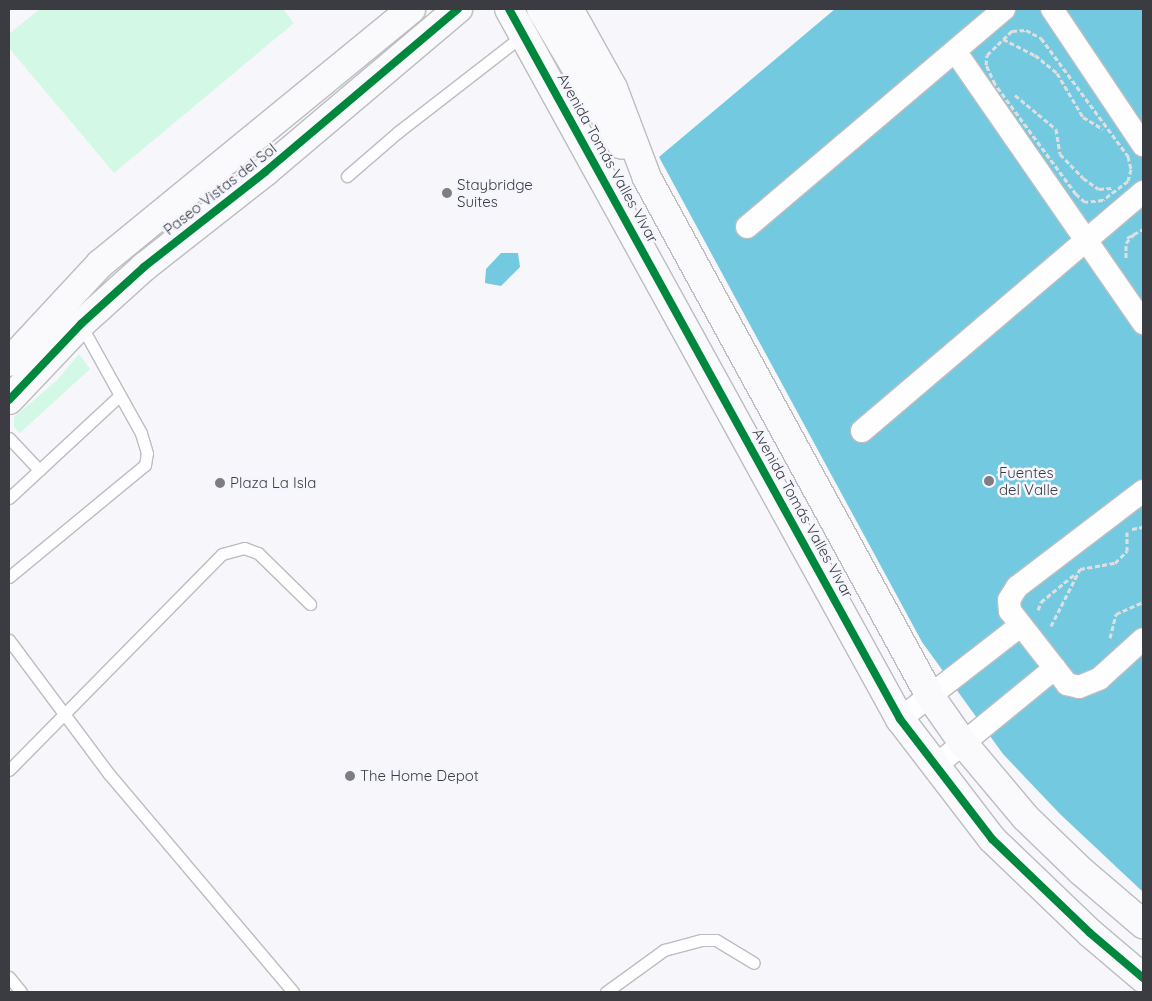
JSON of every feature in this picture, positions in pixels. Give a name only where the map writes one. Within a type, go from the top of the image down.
[{"type":"street","name":"Paseo Vistas del Sol","points":[[9,362],[100,264],[411,9]]},
{"type":"street","name":"Paseo Vistas del Sol","points":[[9,400],[81,324],[144,267],[265,172],[458,9]]},
{"type":"street","name":"Avenida Tomás Valles Vivar","points":[[509,9],[900,719],[934,766],[992,839],[1090,933],[1143,978]]},
{"type":"street","points":[[541,9],[614,135],[647,178]]},
{"type":"street","name":"Avenida Tomás Valles Vivar","points":[[569,9],[612,88],[647,178],[930,696],[963,743],[1025,818],[1081,872],[1143,924]]},
{"type":"street","points":[[747,227],[1004,9]]},
{"type":"street","points":[[1052,9],[1143,145]]},
{"type":"street","points":[[955,51],[1143,323]]},
{"type":"street","points":[[294,105],[315,129]]},
{"type":"street","points":[[242,147],[265,172]]},
{"type":"street","points":[[862,430],[1143,192]]},
{"type":"street","points":[[1143,491],[1018,587],[1009,600],[1010,611],[1028,622],[1055,668],[1067,684],[1079,687],[1090,684],[1143,639]]},
{"type":"street","points":[[900,719],[1028,622]]},
{"type":"street","points":[[934,766],[1055,668]]},
{"type":"lane","points":[[347,176],[398,132],[524,34]]},
{"type":"lane","points":[[9,577],[145,464],[147,453],[141,433],[81,324]]},
{"type":"lane","points":[[9,498],[119,396]]},
{"type":"lane","points":[[9,438],[38,470]]},
{"type":"lane","points":[[9,770],[64,717],[222,554],[233,549],[244,548],[258,552],[310,604]]},
{"type":"lane","points":[[9,640],[64,717],[293,992]]},
{"type":"lane","points":[[606,992],[664,950],[702,940],[716,940],[754,963]]},
{"type":"lane","points":[[9,977],[21,992]]},
{"type":"path","points":[[1026,30],[1041,38],[1128,156],[1131,169],[1128,181],[1103,200],[1085,202],[992,78],[986,65],[987,55],[1003,39],[1012,31],[1026,30]]},
{"type":"path","points":[[1003,39],[1035,55],[1057,73],[1083,116],[1112,135]]},
{"type":"path","points":[[992,78],[1006,89]]},
{"type":"path","points":[[1013,94],[1056,129],[1060,154],[1083,178],[1099,189],[1120,187]]},
{"type":"path","points":[[1121,535],[1138,521]]},
{"type":"path","points":[[1127,530],[1143,526]]},
{"type":"path","points":[[1080,570],[1115,564],[1127,551],[1127,530]]},
{"type":"path","points":[[1028,622],[1041,602],[1094,558]]},
{"type":"path","points":[[1049,633],[1061,603],[1080,570]]},
{"type":"path","points":[[1116,638],[1109,644],[1116,614],[1143,602]]},
{"type":"green space","points":[[40,9],[283,9],[294,23],[114,173],[9,48],[9,34]]},
{"type":"green space","points":[[79,354],[90,369],[20,433],[14,427],[14,417],[56,381]]},
{"type":"water","name":"Fuentes del Valle","points":[[835,9],[1143,9],[1143,892],[1060,814],[1003,754],[922,642],[659,157]]},
{"type":"water","points":[[501,253],[518,253],[520,267],[501,286],[485,283],[486,269]]},
{"type":"cycle path","points":[[9,400],[81,324],[144,267],[265,172],[458,9]]},
{"type":"cycle path","points":[[509,9],[900,719],[992,839],[1090,933],[1143,978]]},
{"type":"place","name":"Staybridge Suites","points":[[447,193]]},
{"type":"place","name":"Fuentes del Valle","points":[[989,481]]},
{"type":"place","name":"Plaza La Isla","points":[[220,483]]},
{"type":"place","name":"The Home Depot","points":[[350,776]]}]
